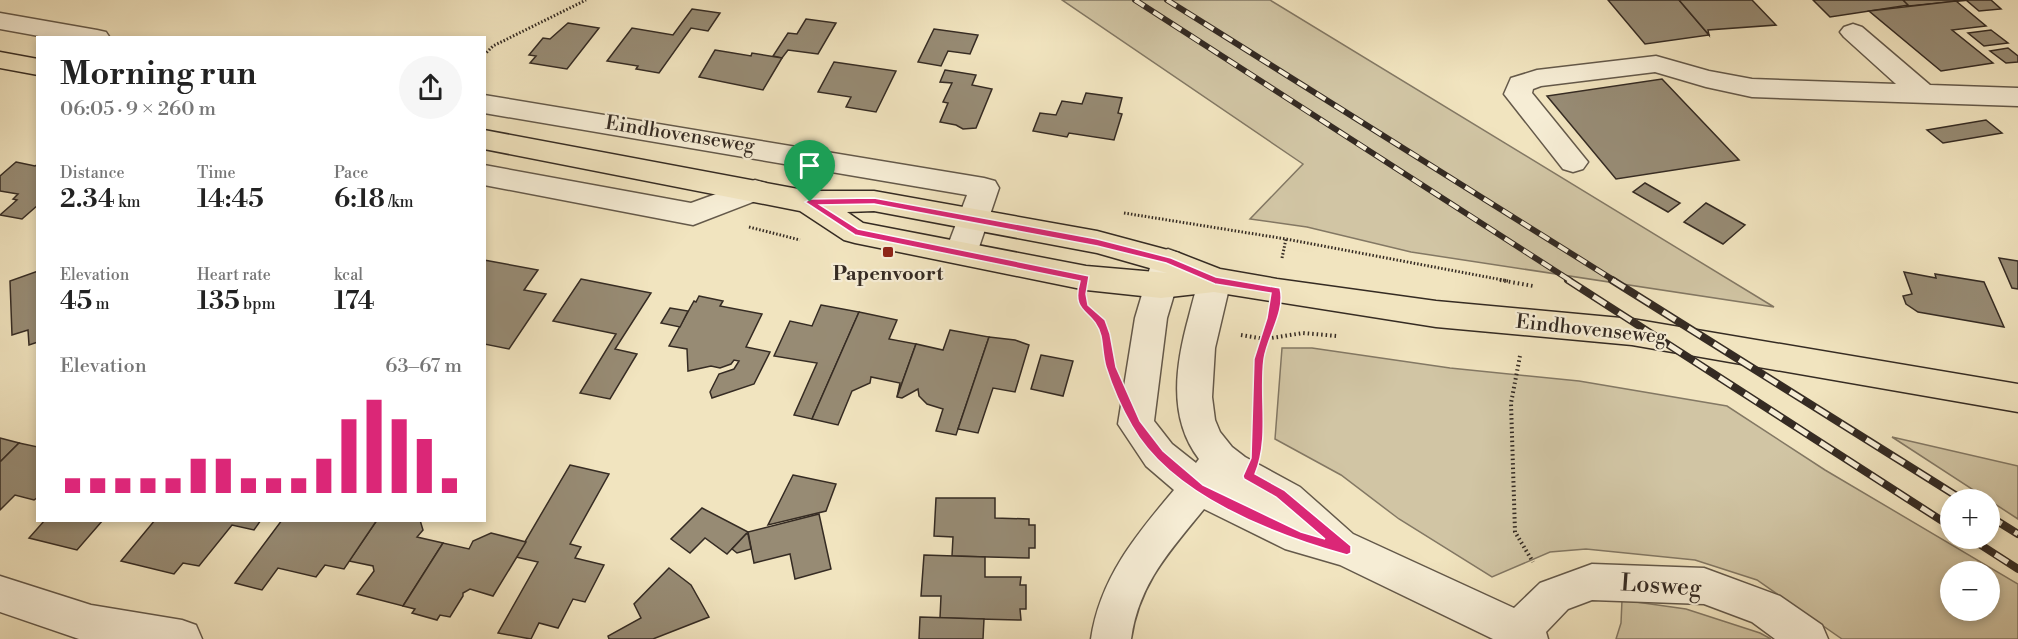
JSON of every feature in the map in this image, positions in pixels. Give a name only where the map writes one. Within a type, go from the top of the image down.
[{"type":"main road","points":[[0,60],[36,67]]},
{"type":"main road","name":"Eindhovenseweg","points":[[486,139],[810,202],[874,201],[1097,242],[1165,273]]},
{"type":"main road","name":"Eindhovenseweg","points":[[810,202],[855,232],[1086,278],[1165,273],[1447,315],[1632,332],[1965,391],[2018,398]]},
{"type":"main road","name":"Eindhovenseweg","points":[[1965,391],[2018,405]]},
{"type":"street","points":[[0,21],[86,36]]},
{"type":"street","points":[[1853,32],[1923,94]]},
{"type":"street","points":[[1573,162],[1518,94],[1521,84],[1537,78],[1656,64],[1707,79],[1752,88],[2018,97]]},
{"type":"street","name":"Eindhovenseweg","points":[[486,104],[984,188],[961,254]]},
{"type":"street","points":[[486,175],[693,214],[755,190]]},
{"type":"street","points":[[1165,273],[1151,318],[1136,424],[1160,454],[1222,474]]},
{"type":"street","points":[[1215,280],[1198,349],[1194,408],[1203,437],[1222,474]]},
{"type":"street","points":[[1112,639],[1119,601],[1139,564],[1167,525],[1222,474]]},
{"type":"street","name":"Losweg","points":[[1222,474],[1299,537],[1347,549],[1523,635],[1554,596],[1592,582],[1704,586],[1767,609],[1808,639]]},
{"type":"street","name":"Losweg","points":[[1222,474],[1280,494],[1347,549]]},
{"type":"street","points":[[0,594],[84,631],[182,639]]},
{"type":"path","points":[[486,53],[493,46],[586,0]]},
{"type":"path","points":[[1222,474],[1256,458],[1259,359],[1272,318],[1286,239]]},
{"type":"path","points":[[1086,278],[1081,294],[1084,306],[1100,320],[1107,345]]},
{"type":"path","points":[[1520,355],[1511,403],[1515,532],[1554,596]]},
{"type":"shaded area","points":[[1062,0],[1270,0],[1774,307],[1411,252],[1307,227],[1250,219],[1303,164]]},
{"type":"shaded area","points":[[1282,348],[1312,348],[1450,368],[1579,381],[1727,406],[1825,470],[1940,538],[1940,549],[1959,549],[1979,561],[1940,561],[1940,621],[2000,621],[2000,573],[2018,584],[2018,639],[1842,639],[1757,580],[1695,560],[1586,549],[1550,552],[1492,577],[1399,519],[1341,475],[1275,439]]},
{"type":"shaded area","points":[[1892,437],[2018,466],[2018,519],[2000,507],[2000,489],[1972,489]]},
{"type":"shaded area","points":[[1622,600],[1686,609],[1760,633],[1771,639],[1616,639],[1621,623]]},
{"type":"building","points":[[1608,0],[1679,0],[1709,35],[1645,44]]},
{"type":"building","points":[[1679,0],[1752,0],[1776,25],[1708,30],[1709,35]]},
{"type":"building","points":[[1813,0],[1903,0],[1909,5],[1830,17]]},
{"type":"building","points":[[1903,0],[1970,0],[1909,6]]},
{"type":"building","points":[[1966,0],[1991,0],[2001,9],[1979,11]]},
{"type":"building","points":[[1956,1],[1986,26],[1952,30],[1993,63],[1941,71],[1869,11]]},
{"type":"building","points":[[692,9],[720,13],[708,31],[691,28],[659,73],[636,69],[638,66],[607,61],[632,28],[673,35]]},
{"type":"building","points":[[806,19],[836,23],[818,54],[788,50],[782,58],[773,56],[788,33],[797,34]]},
{"type":"building","points":[[568,23],[599,28],[567,69],[530,63],[536,56],[529,55],[543,38],[550,39]]},
{"type":"building","points":[[934,29],[978,35],[970,54],[948,51],[941,66],[918,62]]},
{"type":"building","points":[[1991,30],[2008,43],[1984,46],[1968,33]]},
{"type":"building","points":[[2008,48],[2018,56],[2018,62],[2006,63],[1990,51]]},
{"type":"building","points":[[715,50],[782,58],[763,90],[699,77]]},
{"type":"building","points":[[834,62],[896,71],[876,112],[846,107],[851,97],[818,92]]},
{"type":"building","points":[[945,70],[976,75],[972,85],[992,89],[976,128],[963,129],[940,122],[948,103],[943,102],[952,83],[940,82]]},
{"type":"building","points":[[1662,79],[1739,160],[1616,179],[1547,96]]},
{"type":"building","points":[[1086,93],[1122,98],[1118,113],[1122,114],[1114,140],[1069,133],[1067,137],[1033,131],[1040,113],[1056,115],[1062,101],[1082,104]]},
{"type":"building","points":[[1986,120],[2002,133],[1943,143],[1927,130]]},
{"type":"building","points":[[16,162],[36,165],[36,207],[22,219],[0,215],[17,200],[13,199],[18,194],[0,191],[0,176]]},
{"type":"building","points":[[1645,183],[1680,203],[1668,212],[1633,192]]},
{"type":"building","points":[[1706,203],[1745,225],[1723,244],[1684,222]]},
{"type":"building","points":[[1999,258],[2018,261],[2018,289],[2012,288]]},
{"type":"building","points":[[486,260],[538,270],[524,290],[546,294],[509,349],[486,344]]},
{"type":"building","points":[[36,272],[36,343],[29,345],[28,330],[12,335],[10,281]]},
{"type":"building","points":[[1904,272],[1936,278],[1935,274],[1984,282],[2004,327],[1918,312],[1906,304],[1903,296],[1912,294]]},
{"type":"building","points":[[581,279],[651,293],[615,349],[637,354],[610,399],[580,393],[616,334],[553,321]]},
{"type":"building","points":[[699,296],[723,301],[720,306],[762,314],[746,347],[770,352],[754,384],[712,398],[710,392],[719,374],[734,369],[739,361],[734,360],[731,364],[720,368],[711,366],[688,371],[687,349],[669,346]]},
{"type":"building","points":[[821,305],[859,312],[812,419],[794,415],[817,363],[774,356],[790,321],[812,326]]},
{"type":"building","points":[[670,308],[688,311],[680,327],[661,323]]},
{"type":"building","points":[[859,312],[897,320],[889,339],[916,344],[897,397],[900,383],[871,377],[870,383],[852,391],[838,425],[812,419]]},
{"type":"building","points":[[950,330],[989,337],[956,435],[936,431],[943,409],[927,404],[919,396],[918,389],[902,398],[897,397],[916,344],[943,350]]},
{"type":"building","points":[[989,337],[1015,340],[1029,345],[1015,392],[993,388],[978,433],[958,429]]},
{"type":"building","points":[[1041,355],[1073,361],[1063,396],[1031,389]]},
{"type":"building","points":[[0,438],[19,443],[0,462]]},
{"type":"building","points":[[19,443],[36,447],[36,498],[34,500],[15,495],[0,510],[0,462]]},
{"type":"building","points":[[570,465],[609,474],[570,544],[581,547],[575,558],[604,565],[585,602],[573,599],[558,628],[539,623],[531,639],[498,633],[538,562],[516,557]]},
{"type":"building","points":[[793,475],[836,484],[826,511],[768,525]]},
{"type":"building","points":[[936,498],[995,498],[995,518],[1029,519],[1029,525],[1035,525],[1035,548],[1029,548],[1029,558],[952,556],[953,537],[934,536]]},
{"type":"building","points":[[702,508],[748,532],[727,554],[705,538],[690,553],[671,539]]},
{"type":"building","points":[[819,514],[831,569],[795,579],[790,554],[754,563],[748,532]]},
{"type":"building","points":[[43,522],[101,522],[77,550],[29,538]]},
{"type":"building","points":[[153,522],[260,522],[254,530],[232,525],[199,566],[183,563],[174,574],[121,561]]},
{"type":"building","points":[[281,522],[376,522],[344,569],[325,565],[316,577],[278,568],[262,590],[235,583]]},
{"type":"building","points":[[376,522],[421,522],[423,530],[417,537],[443,543],[403,606],[357,594],[374,571],[373,566],[349,561]]},
{"type":"building","points":[[491,533],[526,542],[493,596],[470,589],[463,593],[450,617],[440,615],[437,620],[412,613],[415,609],[403,606],[443,543],[469,549],[473,541]]},
{"type":"building","points":[[748,534],[751,549],[737,553],[732,549]]},
{"type":"building","points":[[924,555],[985,557],[985,577],[1021,577],[1020,585],[1026,585],[1026,609],[1020,609],[1021,620],[940,618],[941,596],[921,596]]},
{"type":"building","points":[[669,568],[691,585],[709,617],[653,639],[609,639],[608,636],[641,618],[634,604]]},
{"type":"building","points":[[920,617],[984,619],[983,639],[919,639]]},
{"type":"railway","points":[[1135,0],[1571,281]]},
{"type":"railway","points":[[1167,0],[1615,281]]},
{"type":"railway","points":[[1568,280],[1940,520]]},
{"type":"railway","points":[[1612,280],[1945,489]]},
{"type":"railway","points":[[2000,523],[2018,534]]},
{"type":"railway","points":[[1987,549],[2018,569]]},
{"type":"place","name":"Papenvoort","points":[[888,252]]},
{"type":"route","points":[[874,201],[1097,242],[1168,261],[1215,280],[1277,291],[1272,318],[1259,359],[1256,458],[1248,476],[1280,494],[1347,549],[1299,537],[1199,488],[1160,454],[1136,424],[1111,367],[1100,320],[1084,306],[1081,294],[1086,278],[855,232],[810,202],[874,201]]}]
